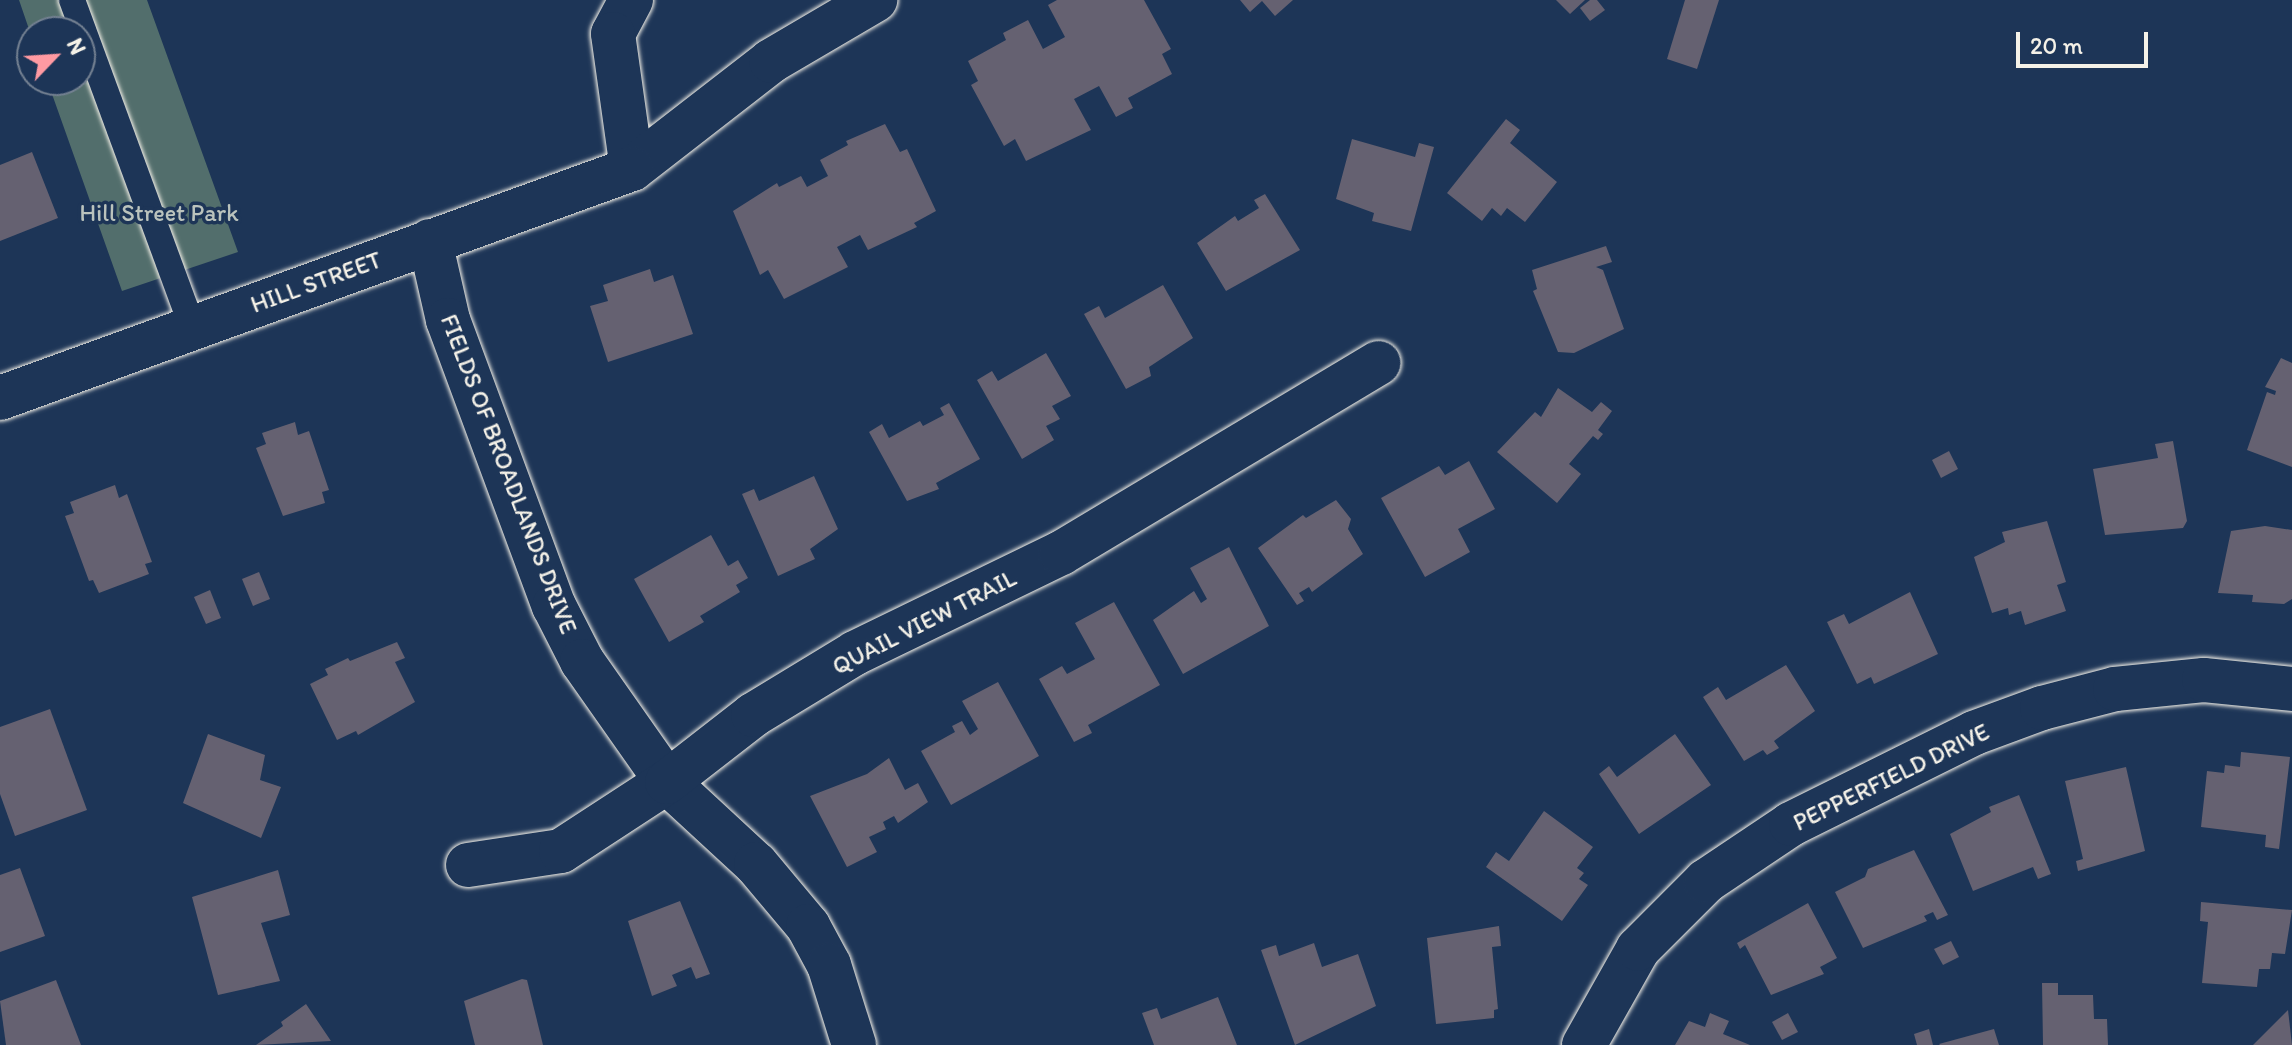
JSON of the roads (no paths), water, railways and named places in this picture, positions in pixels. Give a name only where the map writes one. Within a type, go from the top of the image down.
[{"type":"street","points":[[631,0],[613,34],[632,169]]},
{"type":"street","name":"HILL STREET","points":[[0,398],[632,169],[771,61],[875,0]]},
{"type":"street","name":"FIELDS OF BROADLANDS DRIVE","points":[[430,241],[448,320],[554,606],[582,661],[667,782],[756,864],[808,926],[829,965],[854,1045]]},
{"type":"street","name":"QUAIL VIEW TRAIL","points":[[468,865],[561,851],[667,782],[753,715],[855,653],[1061,553],[1379,363]]},
{"type":"street","name":"PEPPERFIELD DRIVE","points":[[1584,1045],[1638,949],[1706,881],[1791,824],[1974,733],[2042,708],[2115,689],[2204,680],[2292,689]]},
{"type":"lane","points":[[72,0],[192,327]]},
{"type":"park label","name":"Hill Street Park","points":[[159,213]]}]
